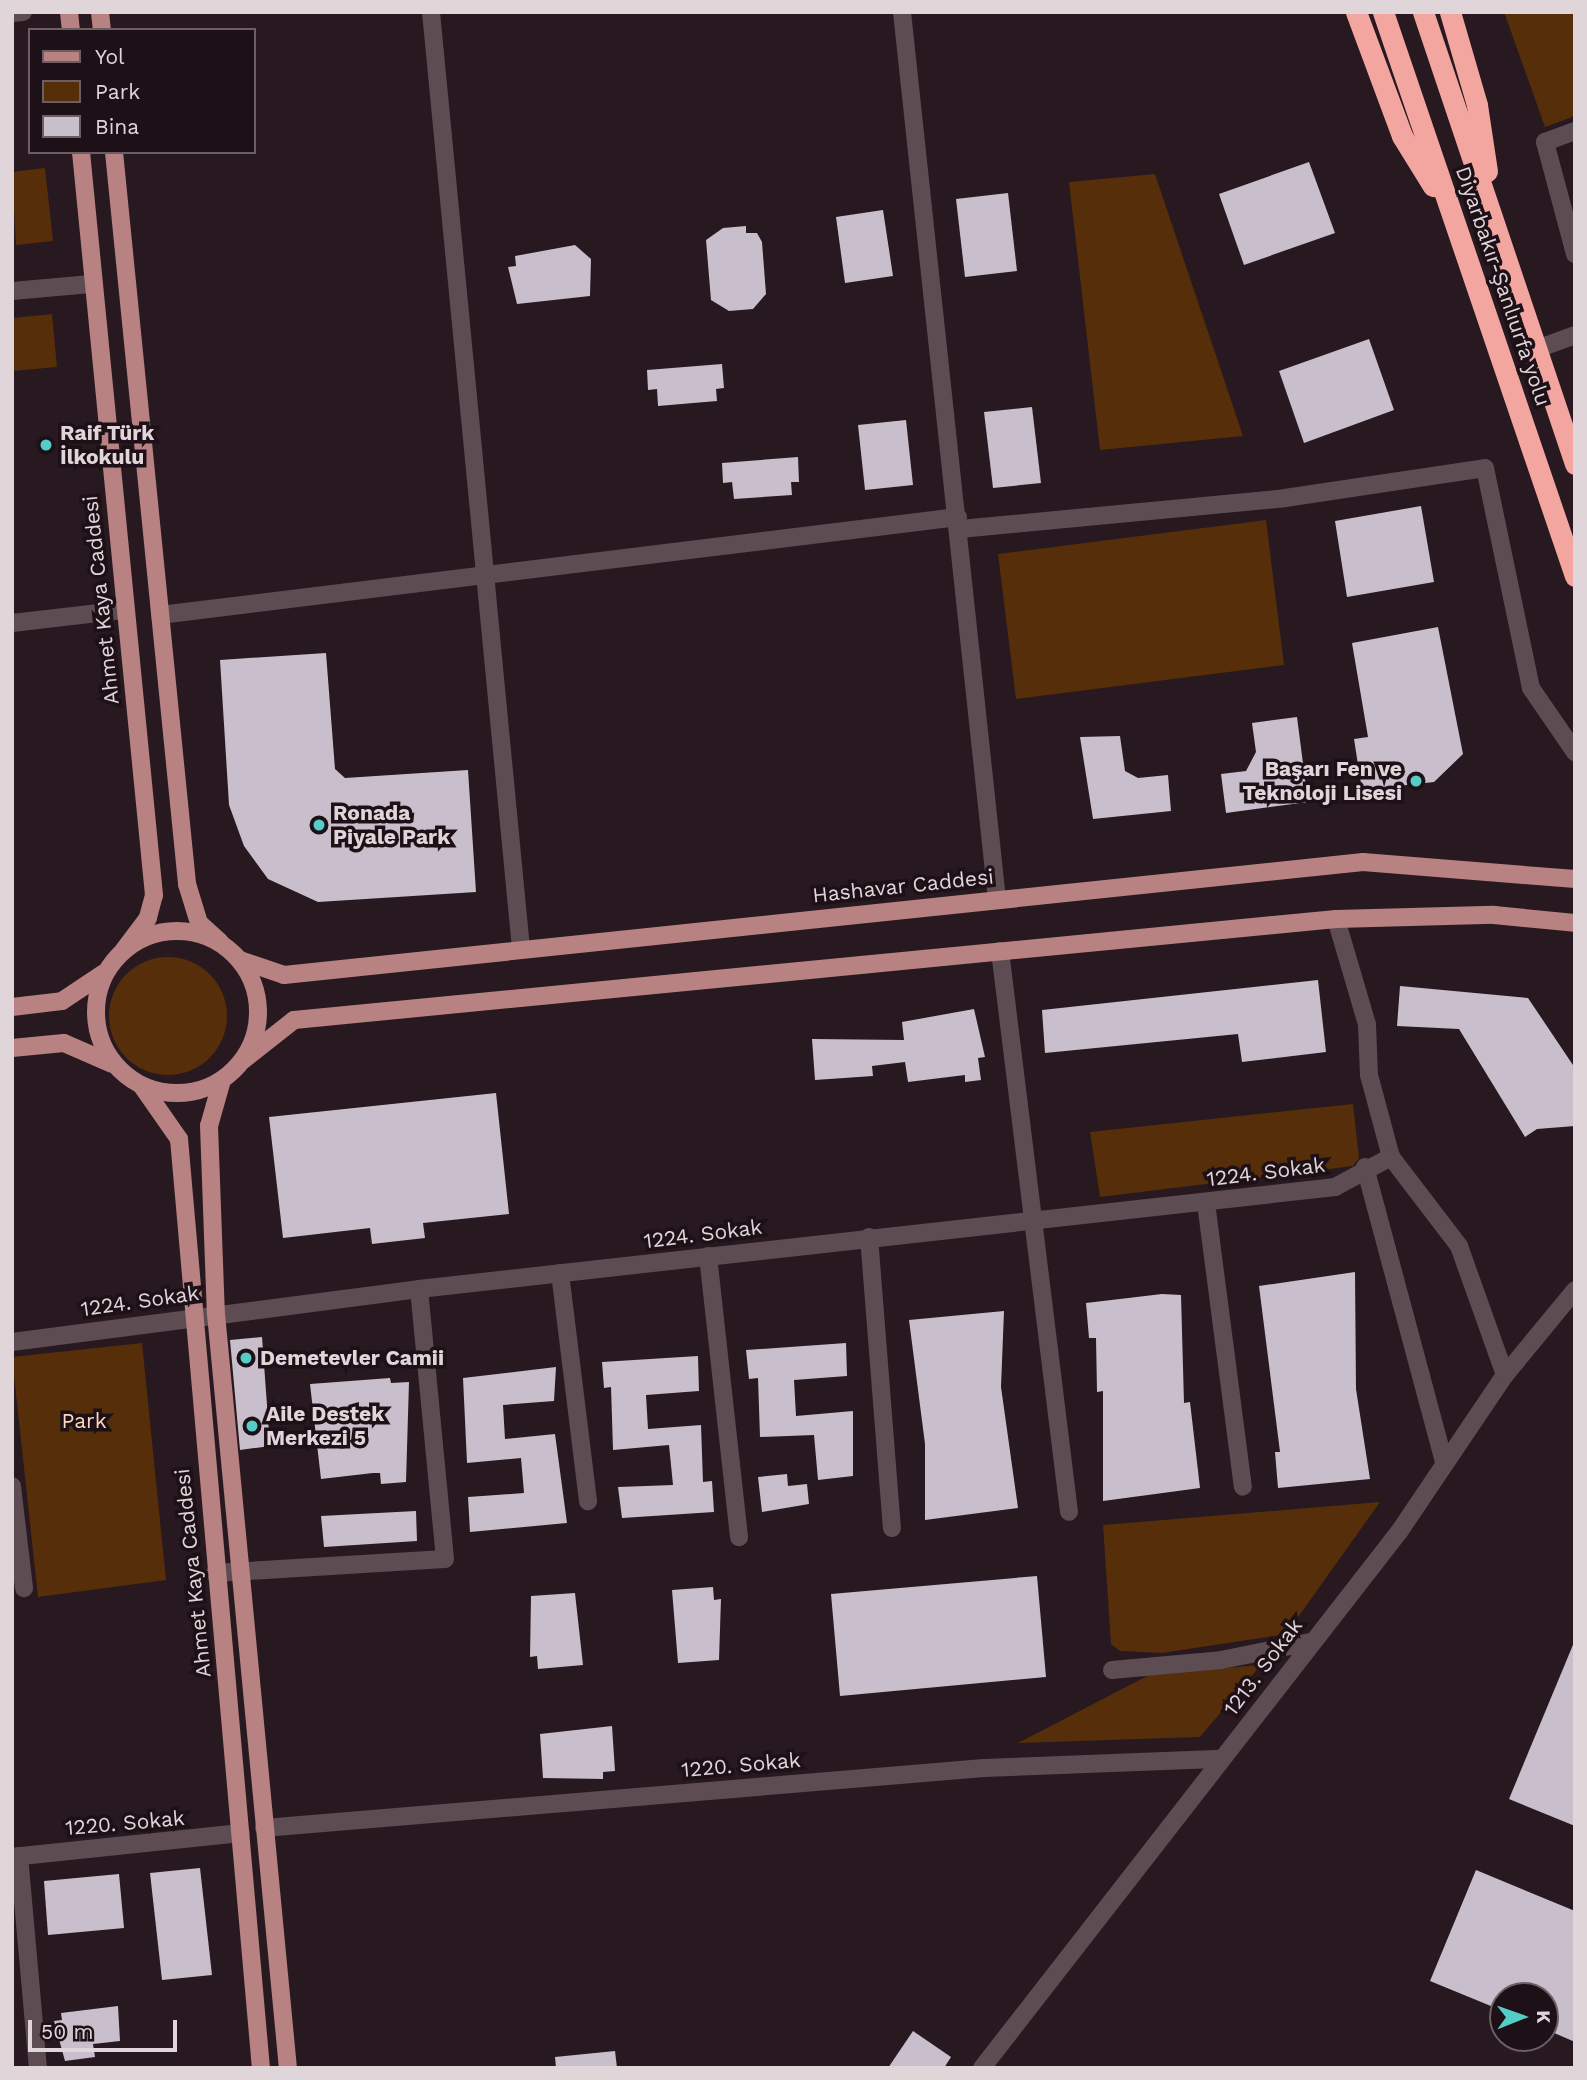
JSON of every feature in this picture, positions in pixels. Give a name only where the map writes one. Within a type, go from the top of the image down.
[{"type":"highway","points":[[1356,12],[1402,136],[1450,215]]},
{"type":"highway","name":"Diyarbakır-Şanlıurfa yolu","points":[[1383,12],[1575,576]]},
{"type":"highway","name":"Diyarbakır-Şanlıurfa yolu","points":[[1423,12],[1575,464]]},
{"type":"highway","points":[[1450,12],[1477,105],[1496,225]]},
{"type":"main road","name":"Ahmet Kaya Caddesi","points":[[81,154],[91,284],[154,895],[148,918],[123,951]]},
{"type":"main road","points":[[114,154],[187,884],[199,923],[240,960],[258,1008],[255,1036],[242,1061]]},
{"type":"main road","name":"Hashavar Caddesi","points":[[240,960],[284,975],[1363,862],[1575,880]]},
{"type":"main road","points":[[12,1048],[64,1043],[89,1049],[142,1086],[169,1093],[222,1080],[294,1020],[1336,919],[1494,915],[1575,923]]},
{"type":"main road","points":[[12,1007],[61,1001],[106,971],[123,951],[170,930],[220,942]]},
{"type":"main road","points":[[106,971],[96,1021],[119,1070]]},
{"type":"main road","points":[[222,1080],[209,1126],[216,1314],[288,2068]]},
{"type":"main road","name":"Ahmet Kaya Caddesi","points":[[142,1086],[179,1139],[191,1317],[261,2068]]},
{"type":"street","points":[[12,13],[23,12]]},
{"type":"street","points":[[431,12],[487,573],[521,949]]},
{"type":"street","points":[[902,12],[959,523],[997,899]]},
{"type":"street","points":[[1575,131],[1545,142],[1575,254]]},
{"type":"street","points":[[12,291],[91,284]]},
{"type":"street","points":[[1536,348],[1575,335]]},
{"type":"street","points":[[160,615],[487,573],[959,523],[1285,498],[1485,468],[1531,688],[1575,752]]},
{"type":"street","points":[[12,623],[125,610]]},
{"type":"street","points":[[1336,919],[1367,1024],[1369,1075],[1391,1157],[1459,1246],[1505,1375]]},
{"type":"street","points":[[1000,951],[1069,1512]]},
{"type":"street","name":"1224. Sokak","points":[[12,1342],[419,1289],[1335,1187],[1365,1167],[1391,1157]]},
{"type":"street","points":[[1365,1167],[1444,1461]]},
{"type":"street","points":[[1206,1202],[1243,1487]]},
{"type":"street","points":[[869,1237],[892,1528]]},
{"type":"street","points":[[708,1256],[738,1537]]},
{"type":"street","points":[[560,1273],[588,1501]]},
{"type":"street","points":[[215,1573],[445,1559],[419,1289]]},
{"type":"street","name":"1213. Sokak","points":[[982,2068],[1310,1642],[1399,1532],[1444,1461],[1505,1375],[1575,1290]]},
{"type":"street","points":[[12,1486],[24,1588]]},
{"type":"street","points":[[1112,1670],[1222,1660],[1310,1642]]},
{"type":"street","name":"1220. Sokak","points":[[264,1828],[984,1768],[1222,1759]]},
{"type":"street","name":"1220. Sokak","points":[[16,1856],[241,1833]]},
{"type":"street","points":[[16,1856],[38,2068]]},
{"type":"green space","points":[[1504,12],[1575,12],[1575,116],[1545,127]]},
{"type":"green space","points":[[45,168],[53,241],[16,245],[12,172]]},
{"type":"green space","points":[[1155,174],[1243,436],[1100,450],[1069,182]]},
{"type":"green space","points":[[52,314],[57,367],[12,371],[12,318]]},
{"type":"green space","points":[[1266,520],[1284,665],[1016,699],[998,554]]},
{"type":"green space","points":[[168,957],[191,962],[210,974],[222,993],[227,1016],[222,1039],[210,1058],[191,1070],[168,1075],[145,1070],[126,1058],[114,1039],[109,1016],[114,993],[126,974],[145,962]]},
{"type":"green space","points":[[1353,1104],[1359,1158],[1353,1166],[1100,1197],[1090,1132]]},
{"type":"green space","name":"Park","points":[[142,1343],[166,1580],[38,1597],[12,1357]]},
{"type":"green space","points":[[1380,1502],[1286,1634],[1162,1653],[1120,1651],[1111,1644],[1103,1525]]},
{"type":"green space","points":[[1261,1665],[1200,1737],[1018,1743],[1151,1674]]},
{"type":"building","points":[[1309,162],[1335,233],[1244,265],[1219,194]]},
{"type":"building","points":[[1008,193],[1017,271],[965,277],[956,199]]},
{"type":"building","points":[[883,210],[893,276],[845,283],[836,217]]},
{"type":"building","points":[[746,226],[746,233],[757,233],[762,242],[766,294],[753,309],[729,311],[711,300],[706,240],[723,228]]},
{"type":"building","points":[[575,245],[591,259],[590,296],[517,304],[508,267],[516,266],[515,256]]},
{"type":"building","points":[[1369,339],[1394,410],[1304,443],[1279,371]]},
{"type":"building","points":[[722,364],[724,388],[716,389],[717,401],[658,406],[657,389],[648,390],[647,370]]},
{"type":"building","points":[[1032,407],[1041,483],[993,488],[984,412]]},
{"type":"building","points":[[906,420],[913,485],[865,490],[858,425]]},
{"type":"building","points":[[798,457],[799,482],[791,482],[792,495],[734,499],[732,482],[723,483],[722,463]]},
{"type":"building","points":[[1421,506],[1434,582],[1347,597],[1335,521]]},
{"type":"building","points":[[1438,627],[1463,754],[1434,782],[1362,790],[1354,739],[1368,737],[1352,643]]},
{"type":"building","points":[[326,653],[335,769],[345,778],[468,770],[476,892],[318,902],[268,879],[244,846],[229,805],[220,660]]},
{"type":"building","points":[[1297,717],[1308,802],[1226,813],[1221,774],[1246,771],[1256,752],[1252,723]]},
{"type":"building","points":[[1120,736],[1125,771],[1138,778],[1168,775],[1171,811],[1093,819],[1080,737]]},
{"type":"building","points":[[1318,980],[1326,1052],[1242,1062],[1238,1034],[1045,1053],[1042,1010]]},
{"type":"building","points":[[1400,986],[1528,998],[1575,1068],[1575,1126],[1537,1129],[1525,1137],[1459,1029],[1397,1026]]},
{"type":"building","points":[[974,1009],[985,1057],[978,1058],[981,1080],[965,1082],[965,1075],[908,1082],[905,1062],[872,1066],[873,1076],[815,1080],[812,1039],[904,1040],[902,1022]]},
{"type":"building","points":[[496,1093],[509,1214],[423,1223],[425,1238],[372,1244],[370,1228],[283,1238],[269,1117]]},
{"type":"building","points":[[1355,1272],[1356,1389],[1370,1479],[1278,1488],[1275,1452],[1280,1452],[1259,1286]]},
{"type":"building","points":[[1162,1294],[1181,1295],[1184,1403],[1190,1402],[1200,1488],[1103,1501],[1103,1391],[1097,1392],[1096,1338],[1089,1338],[1086,1303]]},
{"type":"building","points":[[1004,1311],[1001,1387],[1018,1508],[925,1520],[925,1444],[909,1320]]},
{"type":"building","points":[[262,1337],[270,1446],[240,1450],[230,1340]]},
{"type":"building","points":[[846,1343],[847,1376],[794,1380],[796,1416],[853,1411],[853,1476],[818,1480],[814,1435],[760,1437],[758,1378],[749,1379],[746,1350]]},
{"type":"building","points":[[698,1356],[699,1391],[646,1395],[648,1429],[701,1425],[703,1482],[712,1481],[714,1512],[622,1518],[618,1487],[673,1485],[669,1445],[613,1450],[611,1387],[604,1388],[602,1362]]},
{"type":"building","points":[[556,1367],[554,1401],[503,1405],[505,1439],[555,1434],[567,1523],[470,1532],[468,1497],[524,1493],[521,1458],[467,1463],[463,1378]]},
{"type":"building","points":[[390,1378],[391,1383],[409,1382],[406,1482],[381,1484],[380,1473],[321,1479],[310,1384]]},
{"type":"building","points":[[787,1474],[788,1486],[807,1484],[809,1504],[762,1512],[758,1477]]},
{"type":"building","points":[[416,1511],[417,1541],[324,1547],[321,1516]]},
{"type":"building","points":[[1037,1576],[1046,1677],[840,1696],[831,1594]]},
{"type":"building","points":[[713,1587],[714,1600],[721,1599],[719,1660],[678,1663],[672,1590]]},
{"type":"building","points":[[575,1593],[583,1665],[538,1669],[537,1656],[530,1657],[531,1596]]},
{"type":"building","points":[[1575,1640],[1575,1826],[1509,1799]]},
{"type":"building","points":[[612,1726],[615,1771],[603,1772],[603,1779],[543,1778],[540,1734]]},
{"type":"building","points":[[200,1868],[212,1975],[162,1980],[150,1873]]},
{"type":"building","points":[[1476,1870],[1575,1911],[1575,2042],[1559,2035],[1559,1982],[1489,1982],[1489,2005],[1430,1981]]},
{"type":"building","points":[[119,1874],[124,1928],[48,1935],[44,1881]]},
{"type":"building","points":[[118,2006],[120,2041],[93,2044],[95,2057],[65,2061],[54,2021],[62,2020],[61,2013]]},
{"type":"building","points":[[913,2031],[951,2057],[944,2068],[888,2068]]},
{"type":"building","points":[[615,2051],[617,2068],[556,2068],[555,2057]]},
{"type":"place","name":"Raif Türk İlkokulu","points":[[46,445]]},
{"type":"place","name":"Başarı Fen ve Teknoloji Lisesi","points":[[1416,781]]},
{"type":"place","name":"Ronada Piyale Park","points":[[319,825]]},
{"type":"place","name":"Demetevler Camii","points":[[246,1358]]},
{"type":"place","name":"Aile Destek Merkezi 5","points":[[252,1426]]}]
